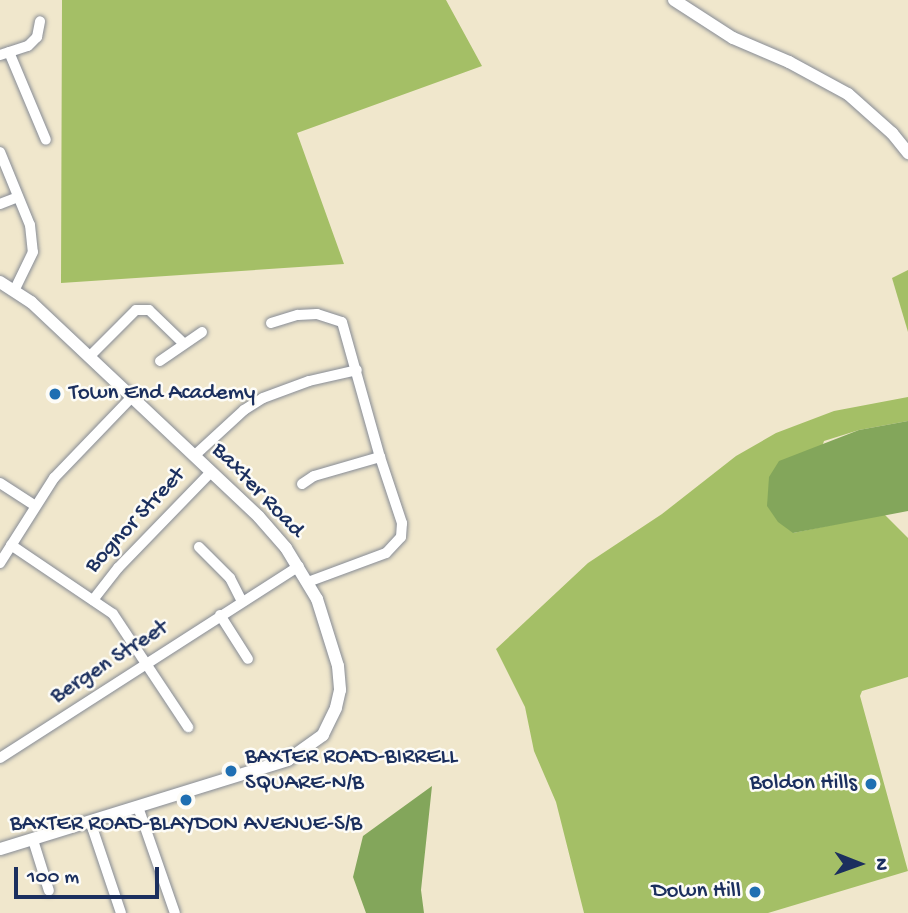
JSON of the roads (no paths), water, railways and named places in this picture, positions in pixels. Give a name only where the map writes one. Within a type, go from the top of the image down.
[{"type":"street","points":[[674,0],[733,38],[770,52],[848,94],[892,133],[908,153]]},
{"type":"street","points":[[40,21],[37,37],[28,46],[4,54],[46,140]]},
{"type":"street","points":[[0,152],[30,225],[33,252],[15,289]]},
{"type":"street","points":[[0,204],[18,197]]},
{"type":"street","name":"Baxter Road","points":[[0,282],[15,289],[259,517],[299,566],[308,582],[338,666],[340,690],[336,708],[323,735],[288,760],[0,849]]},
{"type":"street","points":[[89,358],[136,310],[149,310],[183,343]]},
{"type":"street","points":[[271,323],[298,315],[317,314],[342,322],[380,457],[402,523],[401,537],[386,553],[308,582]]},
{"type":"street","points":[[160,360],[202,332]]},
{"type":"street","points":[[194,456],[228,424],[263,398],[309,381],[357,370]]},
{"type":"street","points":[[0,563],[34,505],[77,450],[132,397]]},
{"type":"street","points":[[302,484],[314,476],[380,457]]},
{"type":"street","name":"Bognor Street","points":[[93,600],[118,568],[211,472]]},
{"type":"street","points":[[0,483],[34,505]]},
{"type":"street","points":[[10,545],[113,614],[188,727]]},
{"type":"street","points":[[199,547],[230,578],[241,600]]},
{"type":"street","name":"Bergen Street","points":[[0,758],[241,600],[299,566]]},
{"type":"street","points":[[220,615],[248,659]]},
{"type":"street","points":[[138,807],[175,913]]},
{"type":"street","points":[[90,821],[121,913]]},
{"type":"street","points":[[33,841],[49,891]]},
{"type":"place","name":"Town End Academy","points":[[55,394]]},
{"type":"place","name":"BAXTER ROAD-BIRRELL SQUARE-N/B","points":[[231,771]]},
{"type":"place","name":"Boldon Hills","points":[[871,784]]},
{"type":"place","name":"BAXTER ROAD-BLAYDON AVENUE-S/B","points":[[186,800]]},
{"type":"place","name":"Down Hill","points":[[755,892]]}]
